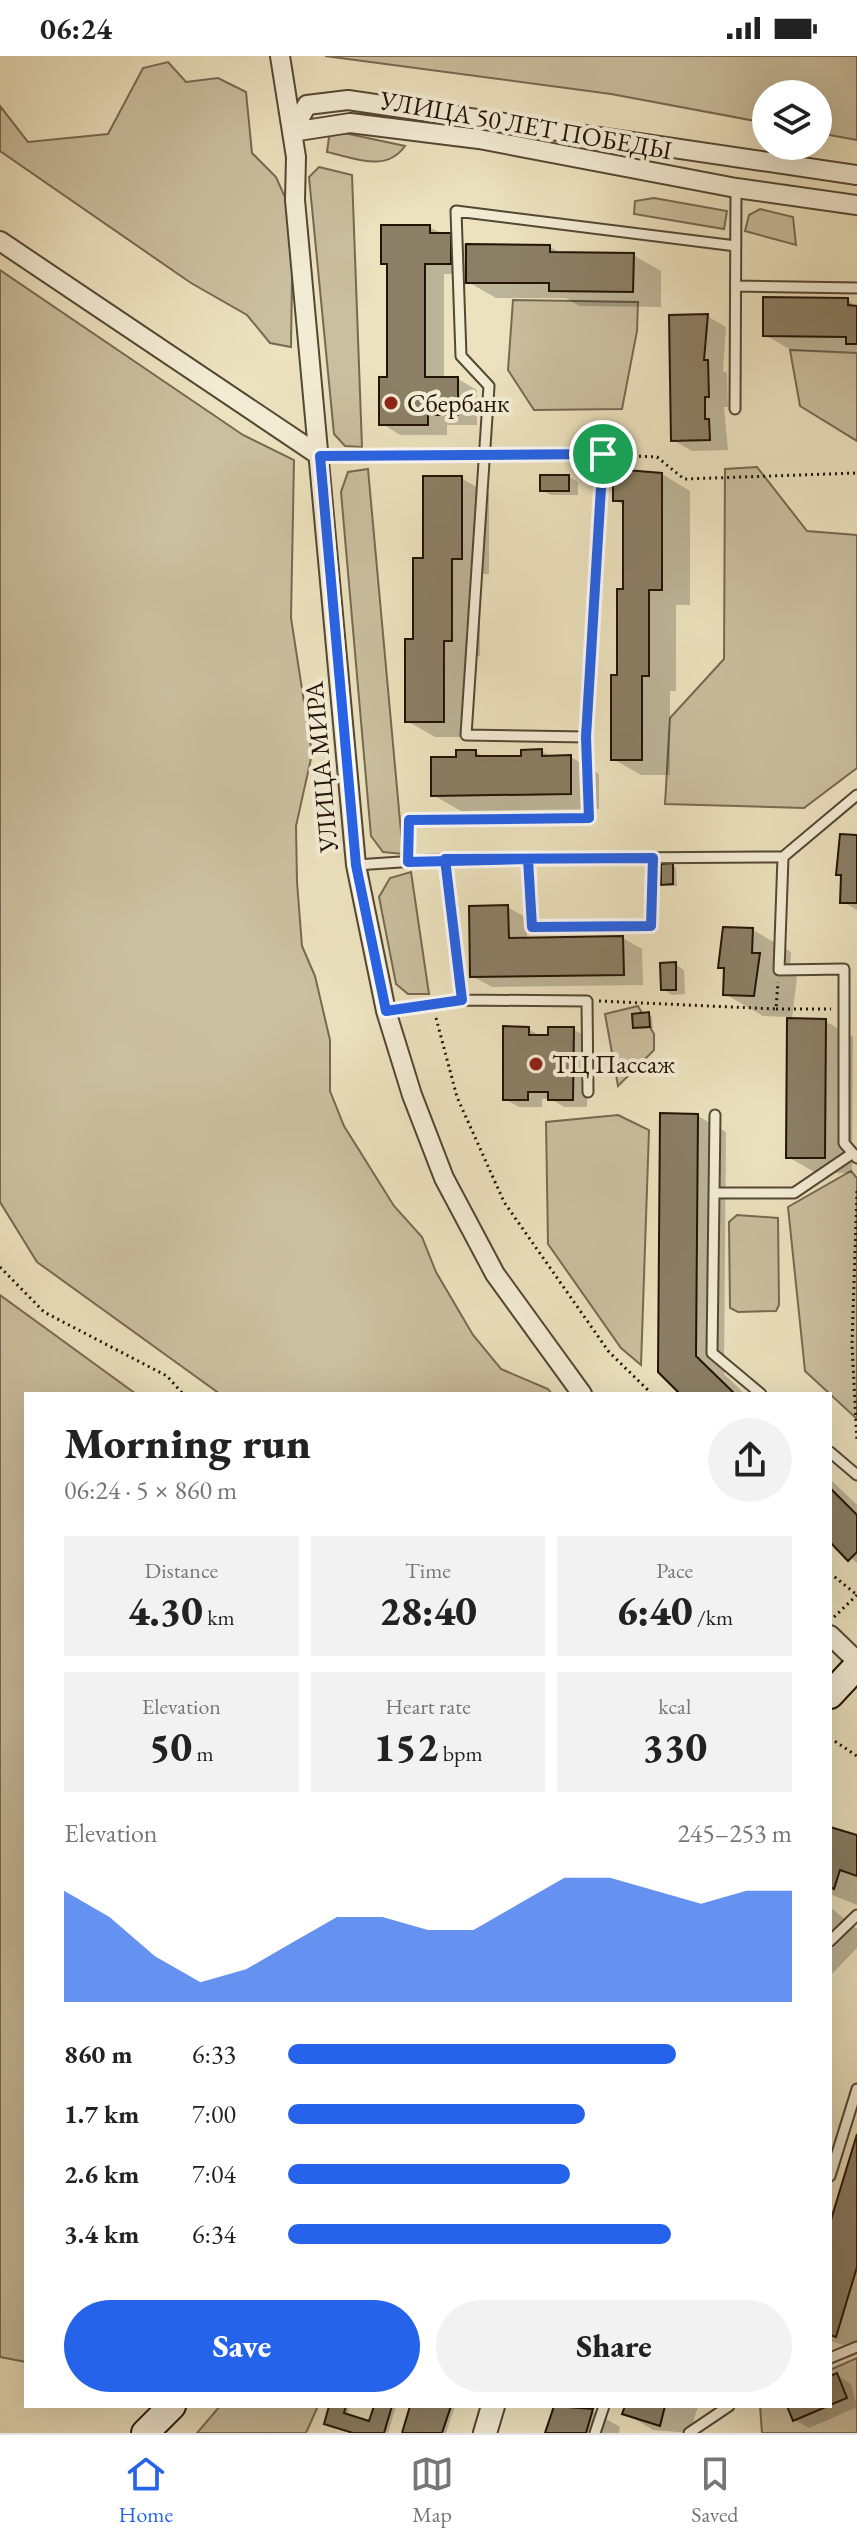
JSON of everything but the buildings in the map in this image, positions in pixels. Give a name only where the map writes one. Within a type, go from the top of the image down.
[{"type":"main road","points":[[832,1693],[857,1664]]},
{"type":"main road","points":[[145,2433],[170,2408]]},
{"type":"street","name":"УЛИЦА МИРА","points":[[280,56],[292,132],[356,865],[386,1011],[412,1095],[444,1178],[495,1274],[581,1392]]},
{"type":"street","name":"УЛИЦА 50 ЛЕТ ПОБЕДЫ","points":[[292,132],[307,105],[348,100],[857,175]]},
{"type":"street","name":"УЛИЦА 50 ЛЕТ ПОБЕДЫ","points":[[292,132],[350,123],[465,137],[736,188],[857,205]]},
{"type":"street","points":[[736,188],[737,157]]},
{"type":"street","points":[[0,241],[320,456]]},
{"type":"street","points":[[832,1637],[857,1664]]},
{"type":"street","points":[[485,2433],[492,2408]]},
{"type":"lane","points":[[735,409],[736,188]]},
{"type":"lane","points":[[586,737],[466,735],[487,455],[489,386],[461,356],[456,211],[736,246]]},
{"type":"lane","points":[[736,286],[857,288]]},
{"type":"lane","points":[[408,862],[409,820],[589,818],[586,737],[603,454]]},
{"type":"lane","points":[[320,456],[619,454]]},
{"type":"lane","points":[[356,865],[445,859],[783,857],[857,795]]},
{"type":"lane","points":[[714,1193],[794,1193],[855,1155],[844,1143],[844,969],[779,970],[783,857]]},
{"type":"lane","points":[[528,859],[532,927],[651,926],[653,858]]},
{"type":"lane","points":[[445,859],[462,1000]]},
{"type":"lane","points":[[386,1011],[462,1000],[587,1001],[588,1092]]},
{"type":"lane","points":[[715,1115],[712,1353],[759,1392]]},
{"type":"lane","points":[[832,1454],[857,1475]]},
{"type":"lane","points":[[832,1939],[857,1915]]},
{"type":"lane","points":[[832,2170],[857,2089]]},
{"type":"lane","points":[[832,2357],[857,2347]]},
{"type":"lane","points":[[595,2433],[603,2408]]},
{"type":"lane","points":[[689,2433],[726,2408]]},
{"type":"path","points":[[619,454],[657,457],[684,479],[857,473]]},
{"type":"path","points":[[776,1009],[779,970]]},
{"type":"path","points":[[587,1001],[843,1010]]},
{"type":"path","points":[[432,1004],[457,1097],[504,1202],[609,1352],[650,1392]]},
{"type":"path","points":[[857,1191],[852,1344],[857,1442]]},
{"type":"path","points":[[0,1267],[44,1312],[167,1376],[181,1392]]},
{"type":"path","points":[[832,1575],[857,1595],[832,1620]]},
{"type":"path","points":[[832,1739],[857,1756]]},
{"type":"shaded area","points":[[325,56],[857,56],[857,140],[832,136],[832,80],[752,80],[752,120],[611,94]]},
{"type":"shaded area","points":[[168,62],[186,82],[218,78],[246,92],[252,153],[276,177],[293,215],[291,347],[270,343],[247,315],[191,283],[0,151],[0,106],[28,142],[108,134],[143,68]]},
{"type":"shaded area","points":[[330,130],[405,146],[389,159],[359,160],[327,152]]},
{"type":"shaded area","points":[[319,167],[352,175],[362,447],[345,446],[334,434],[309,177]]},
{"type":"shaded area","points":[[654,198],[727,211],[724,229],[634,214],[635,201]]},
{"type":"shaded area","points":[[760,209],[793,217],[796,245],[745,231],[749,215]]},
{"type":"shaded area","points":[[0,270],[243,435],[294,460],[291,618],[312,754],[296,826],[297,882],[302,946],[315,976],[330,1040],[330,1091],[344,1126],[394,1206],[422,1237],[436,1272],[473,1335],[501,1369],[550,1392],[217,1392],[37,1262],[0,1202]]},
{"type":"shaded area","points":[[513,300],[638,302],[637,331],[622,409],[534,410],[508,370]]},
{"type":"shaded area","points":[[790,350],[857,353],[857,441],[800,406]]},
{"type":"shaded area","points":[[757,467],[807,531],[857,535],[857,768],[804,808],[665,804],[670,718],[724,659],[725,469]]},
{"type":"shaded area","points":[[368,469],[403,854],[383,852],[371,836],[341,492],[348,472]]},
{"type":"shaded area","points":[[411,872],[429,994],[408,994],[396,984],[379,897],[390,878]]},
{"type":"shaded area","points":[[638,1006],[654,1034],[654,1050],[618,1086],[605,1014]]},
{"type":"shaded area","points":[[618,1115],[649,1130],[641,1365],[621,1348],[548,1244],[546,1122]]},
{"type":"shaded area","points":[[851,1171],[857,1178],[857,1419],[832,1396],[832,1392],[828,1392],[805,1371],[788,1207]]},
{"type":"shaded area","points":[[737,1215],[778,1218],[779,1305],[776,1311],[738,1312],[730,1308],[729,1222]]},
{"type":"shaded area","points":[[0,1295],[133,1392],[24,1392],[24,2362],[0,2357]]},
{"type":"shaded area","points":[[857,2358],[857,2433],[762,2433],[760,2408],[832,2408],[832,2369]]},
{"type":"shaded area","points":[[218,2408],[317,2408],[306,2433],[197,2433]]},
{"type":"place","name":"Сбербанк","points":[[391,403]]},
{"type":"place","name":"ТЦ Пассаж","points":[[536,1064]]},
{"type":"route","points":[[603,454],[320,456],[356,865],[386,1011],[462,1000],[445,859],[653,858],[651,926],[532,927],[528,859],[445,859],[408,862],[409,820],[589,818],[586,737],[603,454]]}]
